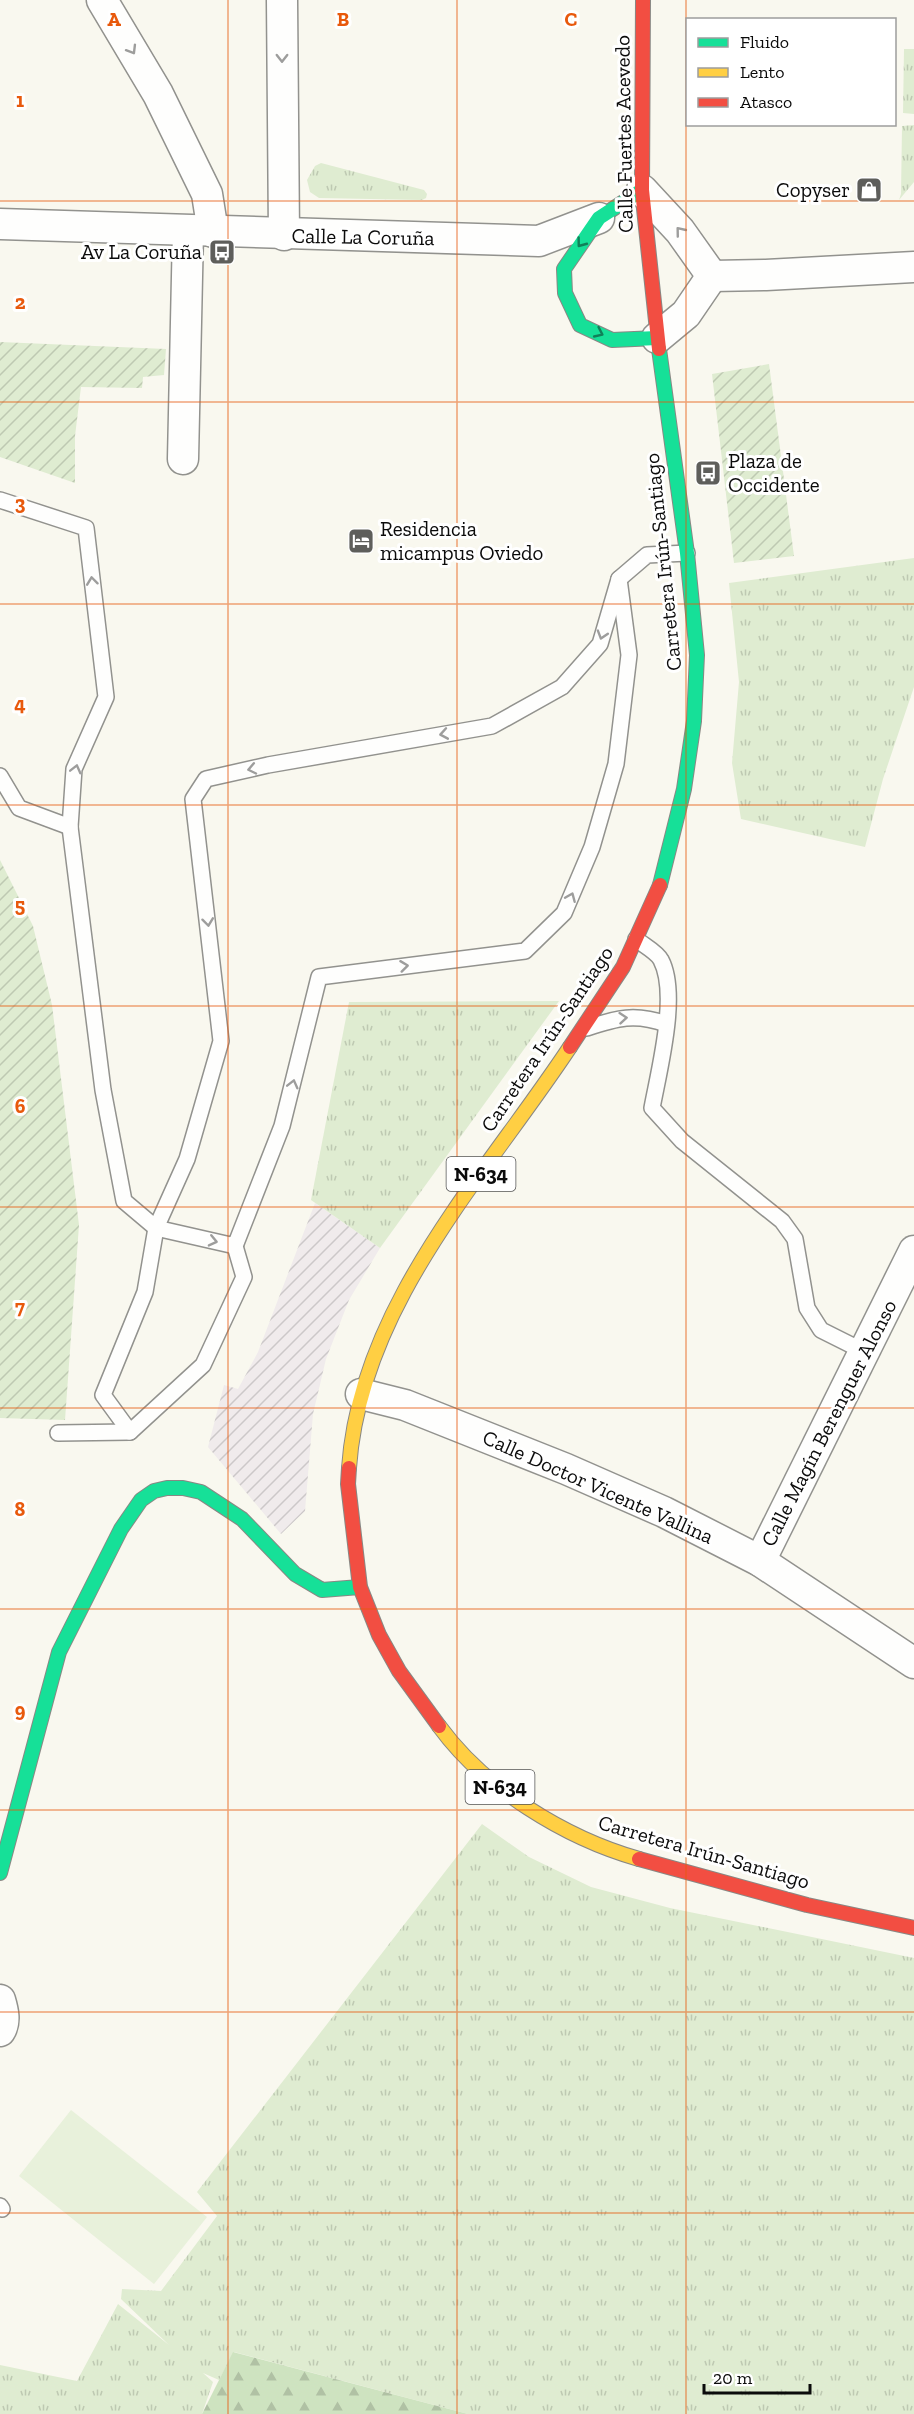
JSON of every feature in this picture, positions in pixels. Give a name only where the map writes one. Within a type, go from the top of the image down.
[{"type":"main road","name":"Calle Fuertes Acevedo","points":[[643,0],[642,190],[657,338]]},
{"type":"main road","points":[[642,190],[599,218],[564,269],[565,293],[580,325],[612,340],[657,338]]},
{"type":"main road","name":"Carretera Irún-Santiago","points":[[657,338],[687,553],[697,655],[694,721],[684,789],[664,876],[623,968],[443,1227],[387,1327],[361,1394],[351,1440],[348,1485],[360,1587],[379,1635],[399,1671],[452,1744],[511,1797],[546,1821],[607,1850],[807,1905],[914,1928]]},
{"type":"main road","points":[[0,1873],[59,1652],[121,1529],[141,1500],[154,1491],[167,1488],[183,1488],[201,1492],[235,1514],[295,1574],[322,1590],[360,1587]]},
{"type":"street","points":[[102,0],[158,94],[207,194],[200,232],[183,459]]},
{"type":"street","points":[[282,0],[284,235]]},
{"type":"street","points":[[642,190],[680,231],[712,276]]},
{"type":"street","name":"Calle La Coruña","points":[[0,224],[284,235],[539,241],[599,218]]},
{"type":"street","points":[[539,241],[564,269]]},
{"type":"street","points":[[712,276],[914,267]]},
{"type":"street","points":[[657,338],[686,314],[712,276]]},
{"type":"street","name":"Calle Magín Berenguer Alonso","points":[[760,1561],[914,1251]]},
{"type":"street","name":"Calle Doctor Vicente Vallina","points":[[361,1394],[405,1405],[566,1469],[664,1512],[760,1561],[912,1657]]},
{"type":"street","points":[[0,2000],[3,2019],[0,2031]]},
{"type":"lane","points":[[0,500],[86,528],[106,697],[74,769],[70,827],[103,1090],[123,1201],[156,1228],[235,1246]]},
{"type":"lane","points":[[129,1431],[104,1395],[146,1292],[156,1228],[187,1159],[221,1041],[193,799],[206,779],[268,765],[492,726],[562,687],[593,653],[600,644],[619,579],[647,555],[687,553]]},
{"type":"lane","points":[[58,1433],[129,1431],[203,1365],[244,1277],[235,1246],[282,1126],[320,977],[525,951],[564,913],[592,848],[616,764],[629,655],[619,579]]},
{"type":"lane","points":[[0,776],[19,808],[70,827]]},
{"type":"lane","points":[[636,939],[661,958],[669,985],[666,1024],[652,1108],[682,1141],[782,1221],[795,1239],[807,1308],[821,1329],[865,1352]]},
{"type":"lane","points":[[582,1030],[618,1017],[649,1018],[666,1024]]},
{"type":"shaded area","points":[[315,1203],[380,1248],[349,1300],[326,1359],[313,1414],[305,1511],[281,1534],[208,1447],[224,1385],[238,1389],[258,1352]]},
{"type":"green space","points":[[904,49],[914,49],[914,114],[903,113]]},
{"type":"green space","points":[[914,125],[914,182],[899,200],[902,126]]},
{"type":"green space","points":[[321,163],[424,190],[427,194],[426,198],[422,200],[319,198],[310,192],[307,180],[315,166]]},
{"type":"green space","points":[[0,342],[166,349],[164,375],[143,377],[142,388],[81,387],[75,436],[75,483],[0,457]]},
{"type":"green space","points":[[769,364],[794,556],[734,563],[712,374]]},
{"type":"green space","points":[[914,558],[914,687],[883,779],[865,847],[741,819],[732,763],[739,682],[729,583]]},
{"type":"green space","points":[[0,860],[33,926],[52,1005],[79,1225],[65,1420],[0,1418]]},
{"type":"green space","points":[[559,1001],[380,1248],[311,1200],[349,1002]]},
{"type":"green space","points":[[482,1824],[529,1857],[591,1887],[670,1908],[914,1958],[914,2414],[468,2414],[234,2352],[219,2380],[203,2373],[213,2382],[202,2414],[0,2414],[0,2365],[77,2381],[118,2304],[169,2345],[121,2299],[122,2289],[161,2291],[217,2216],[197,2192]]},
{"type":"green space","points":[[71,2110],[207,2217],[154,2284],[19,2176]]},
{"type":"green space","points":[[233,2352],[468,2414],[202,2414]]},
{"type":"traffic: fast","points":[[642,190],[599,218],[564,269],[565,293],[580,325],[612,340],[657,338]]},
{"type":"traffic: fast","points":[[659,349],[687,553],[697,655],[694,721],[684,789],[660,885]]},
{"type":"traffic: fast","points":[[0,1873],[59,1652],[121,1529],[141,1500],[154,1491],[167,1488],[183,1488],[201,1492],[242,1519],[295,1574],[322,1590],[360,1587]]},
{"type":"traffic: slow","points":[[349,1468],[358,1408],[376,1352],[401,1297],[431,1245],[465,1194],[570,1047]]},
{"type":"traffic: slow","points":[[439,1726],[479,1770],[528,1808],[583,1838],[639,1859]]},
{"type":"traffic: jam","points":[[643,0],[642,190],[659,349]]},
{"type":"traffic: jam","points":[[570,1047],[623,967],[660,885]]},
{"type":"traffic: jam","points":[[349,1468],[348,1484],[360,1587],[379,1635],[399,1671],[439,1726]]},
{"type":"traffic: jam","points":[[639,1859],[807,1905],[914,1928]]},
{"type":"place","name":"Copyser","points":[[869,190]]},
{"type":"place","name":"Av La Coruña","points":[[222,252]]},
{"type":"place","name":"Plaza de Occidente","points":[[708,473]]},
{"type":"place","name":"Residencia micampus Oviedo","points":[[361,541]]}]
